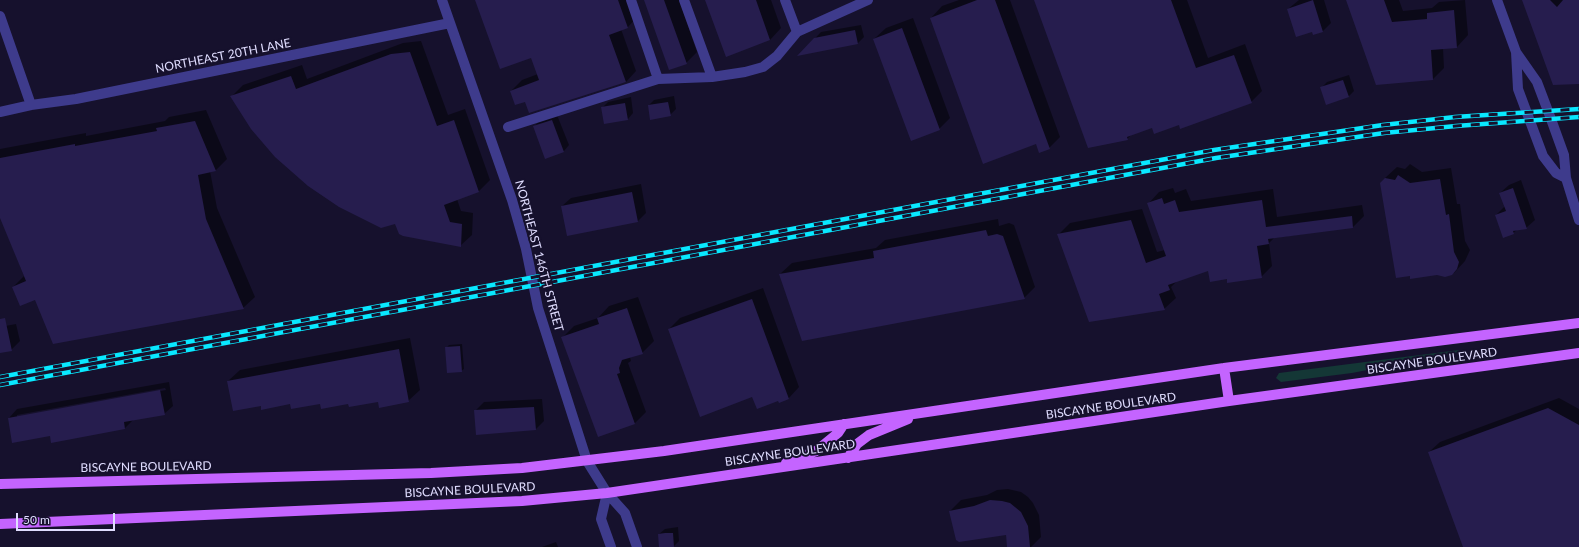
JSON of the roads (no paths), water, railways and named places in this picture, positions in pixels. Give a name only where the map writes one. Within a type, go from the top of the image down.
[{"type":"main road","name":"BISCAYNE BOULEVARD","points":[[0,484],[431,473],[522,468],[588,461],[1224,368],[1579,323]]},
{"type":"main road","name":"BISCAYNE BOULEVARD","points":[[0,524],[515,502],[607,493],[1230,401],[1579,353]]},
{"type":"main road","points":[[1224,368],[1230,401]]},
{"type":"main road","points":[[848,458],[857,444],[869,435],[920,413]]},
{"type":"main road","points":[[771,469],[816,451],[834,437],[844,424]]},
{"type":"street","name":"NORTHEAST 146TH STREET","points":[[442,0],[512,200],[526,249],[540,314],[588,461],[607,493],[625,513],[637,547]]},
{"type":"street","points":[[630,0],[658,80]]},
{"type":"street","points":[[684,0],[712,77]]},
{"type":"street","points":[[785,0],[797,32]]},
{"type":"street","points":[[508,127],[658,80],[712,77],[745,72],[763,67],[777,56],[797,32],[868,0]]},
{"type":"street","points":[[1497,0],[1516,52],[1538,82],[1564,155],[1566,178],[1579,220]]},
{"type":"street","points":[[0,16],[31,105]]},
{"type":"street","name":"NORTHEAST 20TH LANE","points":[[0,112],[31,105],[76,99],[450,23]]},
{"type":"street","points":[[1516,52],[1518,89],[1543,156],[1556,173],[1566,178]]},
{"type":"street","points":[[607,493],[601,519],[611,547]]},
{"type":"railway","points":[[0,377],[1214,150],[1383,125],[1455,117],[1579,109]]},
{"type":"railway","points":[[0,385],[1216,158],[1384,133],[1579,117]]}]
